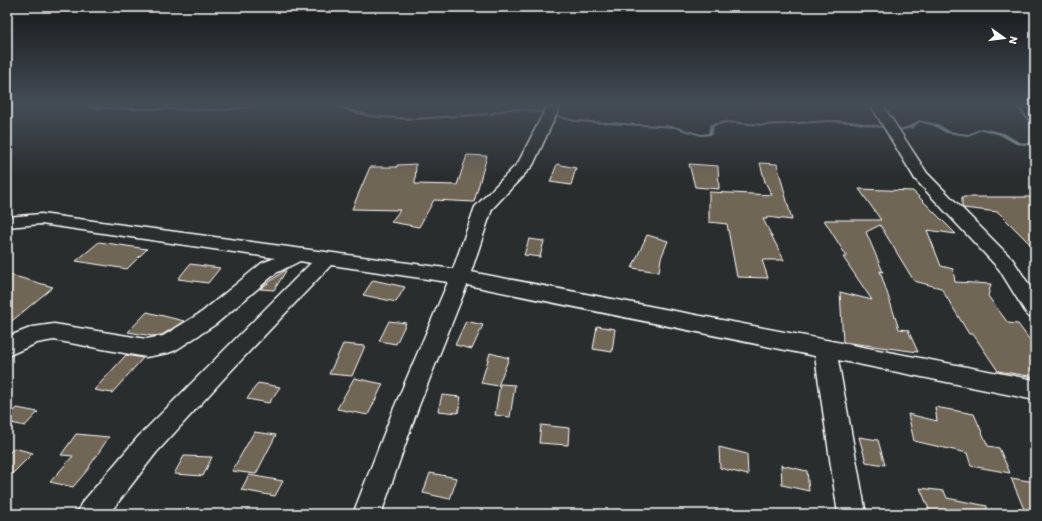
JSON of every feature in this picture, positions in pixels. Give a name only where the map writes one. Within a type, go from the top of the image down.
[{"type":"street","points":[[367,514],[406,408],[460,277],[484,207],[525,165],[542,128]]},
{"type":"street","points":[[892,128],[921,176],[1006,266],[1035,311]]},
{"type":"street","points":[[7,222],[41,220],[460,277],[825,349],[909,364],[1035,390]]},
{"type":"street","points":[[7,347],[33,335],[54,332],[146,348],[168,344],[209,318],[247,288],[269,268],[296,255]]},
{"type":"street","points":[[91,514],[147,445],[220,367],[326,259]]},
{"type":"street","points":[[825,349],[852,514]]},
{"type":"building","points":[[467,155],[487,156],[474,202],[434,200],[419,227],[391,222],[400,210],[352,209],[370,167],[397,167],[397,165],[416,164],[415,184],[457,185]]},
{"type":"building","points":[[760,163],[777,164],[792,220],[767,217],[767,219],[763,219],[784,260],[762,260],[768,278],[737,277],[727,224],[709,222],[709,192],[772,195],[765,182]]},
{"type":"building","points":[[557,164],[576,168],[571,185],[550,182]]},
{"type":"building","points":[[689,164],[718,166],[719,189],[695,187]]},
{"type":"building","points":[[859,189],[913,191],[956,234],[927,230],[941,266],[953,269],[955,282],[991,284],[988,296],[1008,323],[1018,324],[1035,347],[1035,377],[998,371],[973,334],[969,334],[941,288],[914,281],[880,225],[866,232],[883,272],[880,271],[899,329],[908,330],[918,352],[843,342],[840,292],[872,300],[843,257],[847,257],[824,220],[881,220]]},
{"type":"building","points":[[962,197],[1035,197],[1035,249],[998,212],[963,208]]},
{"type":"building","points":[[647,235],[668,241],[661,258],[659,272],[632,268]]},
{"type":"building","points":[[529,239],[544,241],[540,257],[524,255]]},
{"type":"building","points":[[99,242],[147,249],[127,269],[76,261]]},
{"type":"building","points":[[190,264],[220,268],[208,283],[178,279]]},
{"type":"building","points":[[286,271],[274,290],[260,289]]},
{"type":"building","points":[[7,274],[53,287],[7,325]]},
{"type":"building","points":[[373,280],[405,287],[396,302],[363,295]]},
{"type":"building","points":[[147,312],[184,321],[162,335],[152,336],[128,332]]},
{"type":"building","points":[[389,321],[406,323],[396,344],[379,341]]},
{"type":"building","points":[[466,321],[483,325],[472,349],[455,345]]},
{"type":"building","points":[[597,326],[615,329],[612,352],[593,349]]},
{"type":"building","points":[[343,344],[365,346],[352,376],[329,374]]},
{"type":"building","points":[[490,353],[509,358],[498,386],[481,383]]},
{"type":"building","points":[[126,355],[143,358],[112,393],[94,390]]},
{"type":"building","points":[[354,378],[383,384],[368,415],[337,409]]},
{"type":"building","points":[[258,383],[280,387],[269,403],[247,399]]},
{"type":"building","points":[[500,384],[515,385],[510,417],[495,415]]},
{"type":"building","points":[[442,395],[461,397],[458,413],[438,411]]},
{"type":"building","points":[[935,407],[974,414],[988,446],[999,448],[1010,473],[971,466],[967,453],[914,441],[908,414],[937,421]]},
{"type":"building","points":[[17,408],[38,412],[25,426],[7,422],[7,418]]},
{"type":"building","points":[[541,425],[569,428],[568,445],[539,443]]},
{"type":"building","points":[[254,432],[276,435],[256,474],[232,471]]},
{"type":"building","points":[[76,434],[109,437],[90,467],[73,487],[50,482],[73,456],[61,455]]},
{"type":"building","points":[[859,437],[878,440],[885,465],[866,462]]},
{"type":"building","points":[[719,447],[747,454],[748,475],[720,468]]},
{"type":"building","points":[[14,448],[33,453],[7,479],[7,455]]},
{"type":"building","points":[[184,456],[212,457],[203,476],[174,474]]},
{"type":"building","points":[[781,465],[807,471],[809,491],[782,485]]},
{"type":"building","points":[[430,473],[457,478],[450,499],[423,493]]},
{"type":"building","points":[[249,475],[283,481],[275,496],[241,490]]},
{"type":"building","points":[[1011,478],[1035,482],[1035,514],[1026,514]]},
{"type":"building","points":[[920,488],[944,491],[947,498],[987,506],[987,514],[931,514]]},
{"type":"waterway","points":[[678,128],[701,135],[710,134],[711,128]]},
{"type":"waterway","points":[[889,128],[899,130],[906,128]]},
{"type":"waterway","points":[[942,128],[948,132],[968,135],[982,129],[1002,134],[1018,143],[1035,145]]}]
